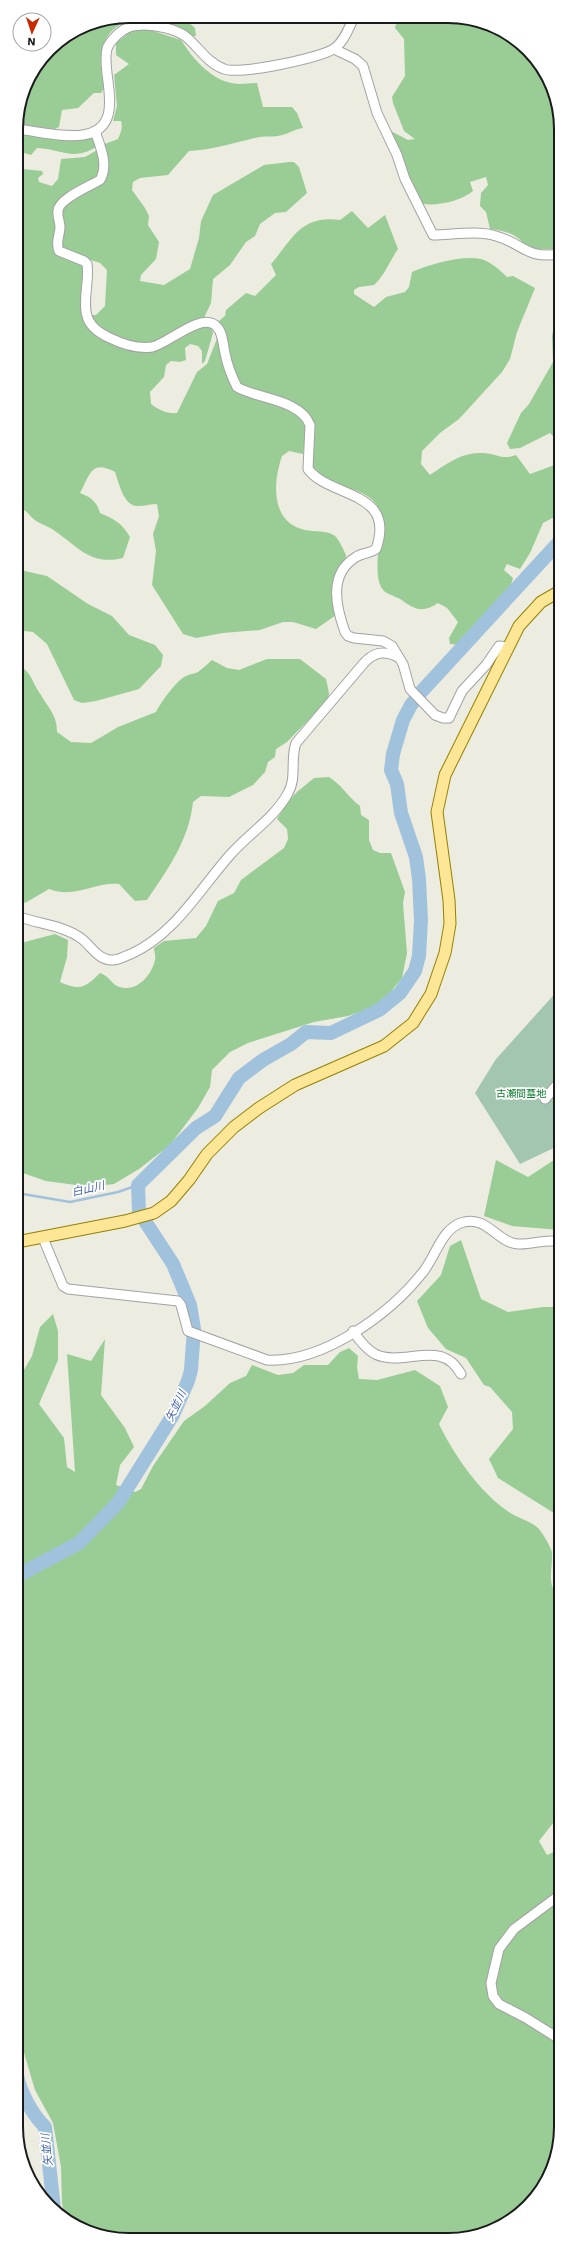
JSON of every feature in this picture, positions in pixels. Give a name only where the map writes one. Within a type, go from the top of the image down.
[{"type":"main road","points":[[23,1241],[125,1221],[154,1213],[171,1201],[189,1180],[207,1154],[234,1127],[294,1085],[374,1051],[395,1039],[413,1023],[426,1004],[440,969],[450,924],[449,900],[437,817],[441,787],[451,763],[508,647],[529,613],[541,602],[554,594]]},
{"type":"street","points":[[23,130],[70,135],[83,135],[95,131],[108,115],[110,106],[111,95],[106,61],[107,49],[112,39],[130,25],[145,25],[173,30],[184,36],[212,63],[232,72],[247,71],[308,58],[334,49],[343,40],[352,23]]},
{"type":"street","points":[[334,49],[355,59],[363,66],[377,113],[397,156],[405,179],[433,235],[495,235],[527,253],[541,255],[554,254]]},
{"type":"street","points":[[95,131],[104,155],[103,175],[100,180],[65,200],[58,211],[60,228],[57,246],[59,251],[79,258],[87,264],[87,316],[99,333],[128,345],[149,348],[160,345],[193,325],[204,322],[212,323],[218,327],[221,334],[225,354],[237,387],[278,401],[298,411],[308,420],[310,425],[308,469],[315,477],[364,500],[374,510],[378,523],[376,549],[355,558],[342,572],[338,582],[336,602],[345,632],[348,636],[354,638],[383,641],[392,646],[403,664],[410,689],[424,701],[435,715],[448,718],[462,691],[488,663],[496,648],[499,646],[508,647]]},
{"type":"street","points":[[23,918],[82,938],[97,954],[108,960],[124,957],[156,940],[192,903],[231,854],[259,828],[280,804],[289,791],[292,783],[293,758],[296,743],[364,663],[373,655],[382,652],[398,657]]},
{"type":"street","points":[[545,1099],[554,1088]]},
{"type":"street","points":[[43,1238],[63,1286],[68,1289],[178,1301],[181,1305],[188,1331],[267,1360],[304,1355],[328,1347],[383,1312],[408,1289],[424,1271],[448,1232],[456,1225],[466,1221],[479,1222],[513,1244],[554,1242]]},
{"type":"street","points":[[354,1331],[359,1340],[375,1354],[384,1356],[424,1355],[447,1358],[455,1364],[461,1374]]},
{"type":"street","points":[[554,1899],[514,1929],[499,1950],[491,1983],[493,1996],[499,2004],[554,2035]]},
{"type":"green space","points":[[124,23],[116,27],[107,37],[102,51],[101,65],[104,88],[101,93],[94,93],[78,108],[62,110],[59,127],[55,129],[23,125],[27,102],[37,76],[49,59],[59,49],[76,37],[108,25]]},
{"type":"green space","points":[[163,23],[189,23],[195,28],[196,36],[192,36],[181,29]]},
{"type":"green space","points":[[396,23],[455,23],[469,25],[501,37],[518,49],[536,70],[548,95],[553,115],[554,249],[536,249],[525,247],[523,243],[515,236],[500,230],[490,229],[486,212],[480,206],[481,193],[488,185],[486,177],[470,182],[473,191],[462,198],[442,203],[423,204],[407,173],[389,130],[408,140],[415,139],[404,131],[393,103],[392,97],[405,76],[404,39],[395,28]]},
{"type":"green space","points":[[134,29],[150,30],[181,40],[191,55],[205,69],[212,75],[230,83],[257,83],[263,107],[292,107],[297,113],[303,128],[279,136],[258,137],[214,148],[189,151],[168,175],[140,178],[133,182],[132,190],[145,208],[149,216],[148,225],[159,242],[156,259],[141,275],[140,281],[164,285],[190,269],[199,238],[201,221],[213,195],[264,165],[289,162],[294,162],[299,167],[307,193],[286,212],[275,213],[260,224],[255,236],[246,242],[230,265],[213,279],[211,303],[203,320],[159,344],[129,343],[101,332],[88,315],[96,315],[105,306],[107,270],[100,263],[60,250],[60,209],[101,181],[102,145],[118,139],[121,132],[121,121],[113,121],[117,106],[114,75],[129,64],[116,55],[116,43]]},
{"type":"green space","points":[[23,134],[76,140],[92,137],[97,140],[98,146],[89,151],[74,154],[37,148],[31,155],[24,153]]},
{"type":"green space","points":[[99,149],[101,153],[99,179],[61,200],[55,246],[84,264],[87,322],[140,349],[196,326],[211,327],[213,333],[205,361],[202,364],[202,351],[198,346],[190,344],[185,348],[186,360],[180,362],[171,361],[166,365],[164,377],[150,392],[151,404],[160,410],[170,413],[177,413],[197,372],[207,364],[218,336],[233,384],[294,411],[307,423],[303,454],[289,451],[282,456],[276,489],[280,510],[285,519],[294,526],[305,530],[332,534],[340,543],[346,555],[336,615],[316,629],[293,622],[283,622],[260,630],[223,633],[196,638],[183,634],[152,585],[156,551],[153,534],[159,516],[157,504],[134,506],[129,503],[120,488],[115,472],[107,468],[96,468],[92,471],[80,493],[93,500],[100,513],[117,522],[127,532],[130,537],[123,558],[111,560],[92,557],[84,553],[52,529],[36,521],[23,510],[23,169],[42,171],[43,174],[38,178],[39,182],[52,186],[58,179],[61,159],[85,157]]},
{"type":"green space","points":[[352,211],[368,228],[385,215],[398,249],[384,273],[374,285],[359,287],[354,290],[354,294],[374,307],[386,297],[405,292],[409,287],[412,272],[437,263],[456,259],[473,258],[485,260],[507,277],[513,276],[535,288],[517,332],[510,359],[502,372],[459,419],[440,433],[422,451],[421,464],[430,475],[459,457],[485,453],[502,457],[511,457],[516,455],[530,474],[554,465],[554,517],[543,523],[530,553],[520,569],[507,564],[504,570],[513,578],[510,589],[458,645],[450,644],[449,638],[458,622],[447,608],[438,603],[424,609],[412,607],[384,591],[380,583],[378,573],[380,523],[379,512],[376,504],[363,493],[320,479],[313,474],[310,419],[240,386],[219,325],[219,321],[225,316],[226,310],[246,293],[255,296],[276,275],[271,264],[299,231],[306,225],[315,221],[326,219],[340,220]]},
{"type":"green space","points":[[554,326],[554,437],[550,433],[520,448],[510,449],[507,443],[521,413],[529,404],[553,362],[552,336]]},
{"type":"green space","points":[[23,571],[47,576],[88,604],[112,616],[129,635],[155,645],[163,655],[161,666],[139,689],[96,701],[82,703],[74,700],[47,644],[33,632],[23,631]]},
{"type":"green space","points":[[267,659],[300,659],[326,679],[329,693],[328,700],[287,742],[276,749],[275,757],[268,762],[265,772],[253,785],[229,797],[201,796],[193,802],[191,816],[182,842],[170,865],[147,900],[135,901],[119,884],[110,884],[68,892],[59,892],[49,889],[25,903],[23,902],[23,668],[29,674],[52,712],[56,721],[57,732],[71,742],[91,743],[118,727],[156,712],[178,682],[186,676],[198,672],[212,660],[227,668],[239,670]]},
{"type":"green space","points":[[329,777],[338,784],[360,806],[361,815],[369,820],[369,840],[373,850],[380,853],[391,853],[405,892],[403,903],[407,953],[402,978],[389,994],[369,1009],[348,1016],[314,1022],[248,1043],[230,1052],[212,1070],[210,1087],[198,1108],[170,1145],[139,1169],[114,1184],[91,1187],[46,1181],[23,1173],[23,942],[55,934],[68,940],[67,957],[60,982],[67,985],[77,987],[86,985],[100,973],[106,976],[117,986],[130,988],[136,986],[146,978],[153,966],[155,958],[154,948],[164,941],[196,938],[206,926],[218,901],[234,893],[241,880],[284,848],[288,839],[287,829],[277,819],[287,802],[314,778]]},
{"type":"green space","name":"古瀬間墓地","points":[[554,995],[554,1148],[520,1164],[475,1093],[496,1059]]},
{"type":"green space","points":[[496,1160],[528,1177],[554,1160],[554,1230],[512,1226],[484,1216]]},
{"type":"green space","points":[[461,1240],[481,1299],[508,1312],[554,1307],[554,1513],[498,1478],[489,1459],[513,1429],[512,1412],[490,1387],[484,1385],[466,1358],[446,1349],[428,1328],[417,1301],[441,1275],[450,1246]]},
{"type":"green space","points":[[53,1314],[58,1331],[58,1360],[39,1404],[64,1438],[67,1467],[75,1472],[67,1354],[91,1361],[105,1339],[101,1395],[125,1428],[134,1447],[120,1465],[116,1485],[135,1492],[141,1489],[153,1466],[184,1421],[205,1406],[230,1383],[246,1376],[252,1365],[278,1375],[293,1373],[304,1365],[328,1365],[340,1352],[349,1348],[358,1356],[357,1367],[359,1379],[377,1380],[415,1370],[440,1386],[448,1407],[439,1424],[460,1460],[488,1495],[509,1512],[532,1523],[538,1528],[550,1547],[552,1552],[551,1583],[554,1591],[554,1822],[539,1841],[547,1855],[554,1852],[554,2134],[552,2148],[546,2167],[536,2186],[523,2202],[501,2219],[475,2229],[448,2233],[122,2233],[108,2231],[82,2222],[63,2209],[61,2167],[53,2123],[35,2090],[23,2049],[23,1372],[32,1356],[40,1327]]},
{"type":"waterway","points":[[23,1573],[79,1543],[118,1503],[173,1415],[188,1381],[191,1370],[194,1329],[190,1305],[173,1264],[139,1212],[138,1185],[196,1128],[215,1116],[239,1078],[263,1060],[291,1044],[306,1032],[331,1033],[379,1010],[400,993],[415,971],[419,956],[421,920],[419,879],[416,857],[401,813],[397,784],[391,770],[393,754],[403,720],[411,705],[422,691],[554,548]]},
{"type":"waterway","name":"白山川","points":[[23,1194],[70,1202],[118,1192],[138,1185]]},
{"type":"waterway","name":"矢並川","points":[[23,2093],[27,2102],[45,2127],[53,2201]]}]
